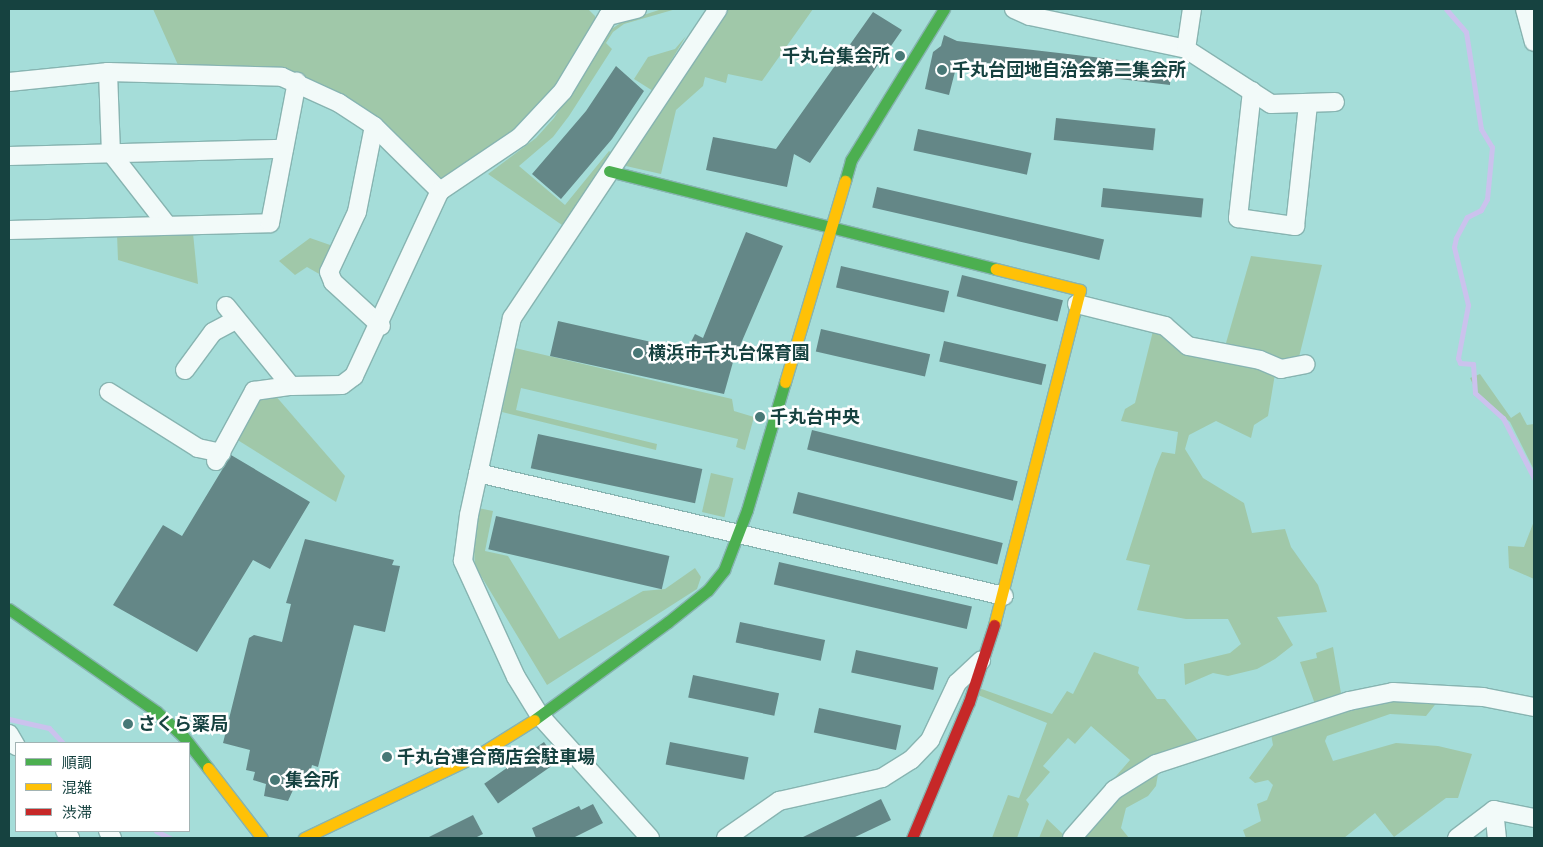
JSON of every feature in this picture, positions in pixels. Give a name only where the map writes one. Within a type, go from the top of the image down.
[{"type":"street","points":[[109,392],[198,448],[218,458],[254,391],[291,386],[342,385],[354,376],[381,326],[440,191],[502,153],[548,111],[604,12],[637,9]]},
{"type":"street","points":[[650,838],[540,716],[516,677],[463,560],[478,473],[512,318],[718,9]]},
{"type":"street","points":[[304,838],[331,833],[478,755],[540,716],[708,590],[724,570],[738,534],[851,160],[944,9]]},
{"type":"street","points":[[1014,9],[1030,16],[1186,48],[1271,104],[1335,102]]},
{"type":"street","points":[[1186,48],[1192,9]]},
{"type":"street","points":[[1525,9],[1534,42]]},
{"type":"street","points":[[9,82],[108,72],[282,77],[339,102],[374,126],[440,191]]},
{"type":"street","points":[[108,72],[110,153],[167,225]]},
{"type":"street","points":[[9,230],[270,222],[296,82]]},
{"type":"street","points":[[1252,91],[1238,218],[1295,226],[1308,104]]},
{"type":"street","points":[[374,126],[357,212],[329,272],[334,282],[381,326]]},
{"type":"street","points":[[9,156],[284,149]]},
{"type":"street","points":[[609,171],[1080,290],[1004,596],[969,702],[912,838]]},
{"type":"street","points":[[1077,304],[1165,326],[1188,346],[1260,360],[1281,369],[1306,364]]},
{"type":"street","points":[[185,370],[212,332],[231,313],[291,386]]},
{"type":"street","points":[[478,473],[1004,596]]},
{"type":"street","points":[[12,618],[157,712],[188,742]]},
{"type":"street","points":[[726,838],[779,801],[882,778],[911,760],[930,740],[957,683],[982,660]]},
{"type":"street","points":[[1072,838],[1114,790],[1156,764],[1348,701],[1393,692],[1483,697],[1534,707]]},
{"type":"street","points":[[190,745],[262,838]]},
{"type":"street","points":[[1494,810],[1497,838]]},
{"type":"street","points":[[1457,838],[1494,810],[1534,818]]},
{"type":"green space","points":[[153,9],[588,9],[595,16],[595,26],[560,84],[517,135],[444,182],[285,74],[241,66],[178,65]]},
{"type":"green space","points":[[662,9],[676,9],[624,24],[613,32],[606,43],[612,49],[569,116],[553,137],[519,166],[565,205],[609,151],[614,155],[562,225],[488,174],[536,138],[554,118],[610,30],[622,22]]},
{"type":"green space","points":[[725,9],[813,9],[762,81],[728,74],[726,83],[705,77],[703,86],[676,110],[661,174],[626,166],[623,160]]},
{"type":"green space","points":[[686,36],[653,91],[634,79],[648,57],[675,49]]},
{"type":"green space","points":[[193,233],[198,284],[118,260],[117,234]]},
{"type":"green space","points":[[310,238],[333,246],[321,275],[307,267],[295,275],[279,261]]},
{"type":"green space","points":[[1251,256],[1322,265],[1298,361],[1285,361],[1226,343]]},
{"type":"green space","points":[[1153,331],[1275,374],[1268,416],[1254,425],[1251,438],[1216,421],[1189,435],[1185,449],[1203,478],[1244,503],[1252,533],[1285,529],[1291,547],[1318,585],[1327,612],[1277,617],[1293,645],[1275,659],[1257,669],[1228,676],[1213,673],[1185,685],[1184,664],[1230,653],[1241,644],[1228,619],[1186,619],[1137,610],[1150,565],[1126,560],[1155,469],[1162,452],[1175,454],[1178,432],[1121,421],[1125,409],[1135,403]]},
{"type":"green space","points":[[515,348],[732,399],[734,411],[754,417],[745,450],[736,447],[738,439],[521,388],[516,410],[657,444],[656,450],[502,412]]},
{"type":"green space","points":[[1480,374],[1511,418],[1520,412],[1527,425],[1534,424],[1534,470],[1510,422],[1476,391],[1470,378]]},
{"type":"green space","points":[[258,394],[274,394],[345,476],[336,502],[236,439]]},
{"type":"green space","points":[[711,473],[733,478],[724,517],[702,512]]},
{"type":"green space","points":[[478,508],[493,511],[485,551],[508,556],[559,639],[643,591],[665,589],[695,568],[701,577],[697,589],[547,685],[475,566],[473,536]]},
{"type":"green space","points":[[1534,521],[1534,579],[1509,568],[1508,546],[1524,547]]},
{"type":"green space","points":[[1333,647],[1342,699],[1316,707],[1300,662],[1317,658],[1316,653]]},
{"type":"green space","points":[[1094,652],[1139,667],[1138,673],[1157,699],[1165,699],[1199,742],[1110,783],[1130,760],[1091,726],[1075,744],[1068,738],[1043,766],[1050,772],[1026,800],[1029,804],[1017,838],[992,838],[1008,795],[1019,798],[1047,723],[973,693],[976,687],[1052,714],[1067,691],[1073,694]]},
{"type":"green space","points":[[1401,699],[1438,701],[1426,716],[1390,714],[1327,736],[1325,741],[1333,761],[1396,743],[1438,746],[1472,754],[1458,798],[1446,798],[1394,837],[1375,813],[1344,838],[1246,838],[1243,830],[1261,821],[1257,804],[1267,800],[1273,785],[1268,780],[1255,783],[1249,778],[1273,745],[1271,734],[1363,705]]},
{"type":"green space","points":[[1154,769],[1158,774],[1156,786],[1148,796],[1126,808],[1121,828],[1129,838],[1077,838],[1116,793]]},
{"type":"green space","points":[[1047,819],[1065,836],[1063,838],[1039,838]]},
{"type":"building","points":[[873,12],[902,30],[810,163],[794,154],[787,187],[706,170],[713,137],[776,149]]},
{"type":"building","points":[[944,35],[957,41],[1171,66],[1170,85],[958,60],[949,95],[925,89],[933,52],[941,46]]},
{"type":"building","points":[[616,66],[644,91],[612,139],[561,199],[532,174],[586,111]]},
{"type":"building","points":[[1056,118],[1155,128],[1153,150],[1054,140]]},
{"type":"building","points":[[918,129],[1031,153],[1027,175],[913,151]]},
{"type":"building","points":[[877,187],[1104,239],[1099,260],[872,207]]},
{"type":"building","points":[[1103,188],[1203,199],[1201,217],[1101,207]]},
{"type":"building","points":[[746,232],[783,246],[733,362],[724,394],[550,356],[558,321],[687,350],[695,334],[703,338]]},
{"type":"building","points":[[841,266],[949,291],[944,312],[836,287]]},
{"type":"building","points":[[962,275],[1063,300],[1058,322],[957,296]]},
{"type":"building","points":[[821,329],[930,354],[925,377],[816,351]]},
{"type":"building","points":[[944,341],[1046,365],[1042,385],[939,361]]},
{"type":"building","points":[[812,430],[1018,481],[1013,501],[807,449]]},
{"type":"building","points":[[538,434],[702,469],[695,503],[531,468]]},
{"type":"building","points":[[231,455],[310,502],[270,569],[253,560],[197,652],[113,605],[163,525],[182,536]]},
{"type":"building","points":[[798,492],[1003,543],[997,564],[793,513]]},
{"type":"building","points":[[496,516],[669,556],[662,589],[488,549]]},
{"type":"building","points":[[305,539],[394,560],[392,565],[400,566],[385,632],[354,625],[318,767],[312,765],[308,781],[298,779],[288,801],[264,796],[266,784],[253,780],[255,772],[246,770],[250,750],[223,743],[249,638],[254,635],[282,642],[291,604],[286,603]]},
{"type":"building","points":[[779,562],[972,607],[967,629],[774,584]]},
{"type":"building","points":[[740,622],[825,640],[821,661],[736,643]]},
{"type":"building","points":[[856,650],[938,667],[933,690],[851,672]]},
{"type":"building","points":[[693,675],[779,693],[774,716],[688,697]]},
{"type":"building","points":[[819,708],[901,725],[896,750],[814,732]]},
{"type":"building","points":[[544,742],[558,762],[498,804],[484,784]]},
{"type":"building","points":[[670,742],[749,757],[744,780],[666,765]]},
{"type":"building","points":[[881,799],[891,820],[853,838],[801,838]]},
{"type":"building","points":[[593,804],[603,823],[573,838],[536,838],[532,828],[579,806],[581,810]]},
{"type":"building","points":[[473,815],[483,834],[475,838],[427,838]]},
{"type":"waterway","points":[[1446,9],[1466,32],[1481,129],[1492,147],[1487,199],[1481,210],[1467,217],[1456,238],[1454,247],[1468,305],[1458,358],[1460,363],[1473,364],[1475,393],[1503,418],[1534,478]]},
{"type":"waterway","points":[[9,719],[49,728],[62,742]]},
{"type":"waterway","points":[[158,832],[170,838]]},
{"type":"traffic: fast","points":[[845,181],[851,160],[944,9]]},
{"type":"traffic: fast","points":[[609,171],[996,269]]},
{"type":"traffic: fast","points":[[534,720],[668,622],[708,590],[724,570],[747,510],[785,382]]},
{"type":"traffic: fast","points":[[9,609],[157,712],[188,742]]},
{"type":"traffic: fast","points":[[190,745],[208,768]]},
{"type":"traffic: slow","points":[[785,382],[845,181]]},
{"type":"traffic: slow","points":[[994,625],[1080,290],[996,269]]},
{"type":"traffic: slow","points":[[304,838],[478,755],[534,720]]},
{"type":"traffic: slow","points":[[208,768],[262,838]]},
{"type":"traffic: jam","points":[[912,838],[969,702],[994,625]]},
{"type":"place","name":"千丸台集会所","points":[[900,56]]},
{"type":"place","name":"千丸台団地自治会第二集会所","points":[[942,70]]},
{"type":"place","name":"横浜市千丸台保育園","points":[[638,353]]},
{"type":"place","name":"千丸台中央","points":[[760,417]]},
{"type":"place","name":"さくら薬局","points":[[128,724]]},
{"type":"place","name":"千丸台連合商店会駐車場","points":[[387,757]]},
{"type":"place","name":"集会所","points":[[275,780]]}]
